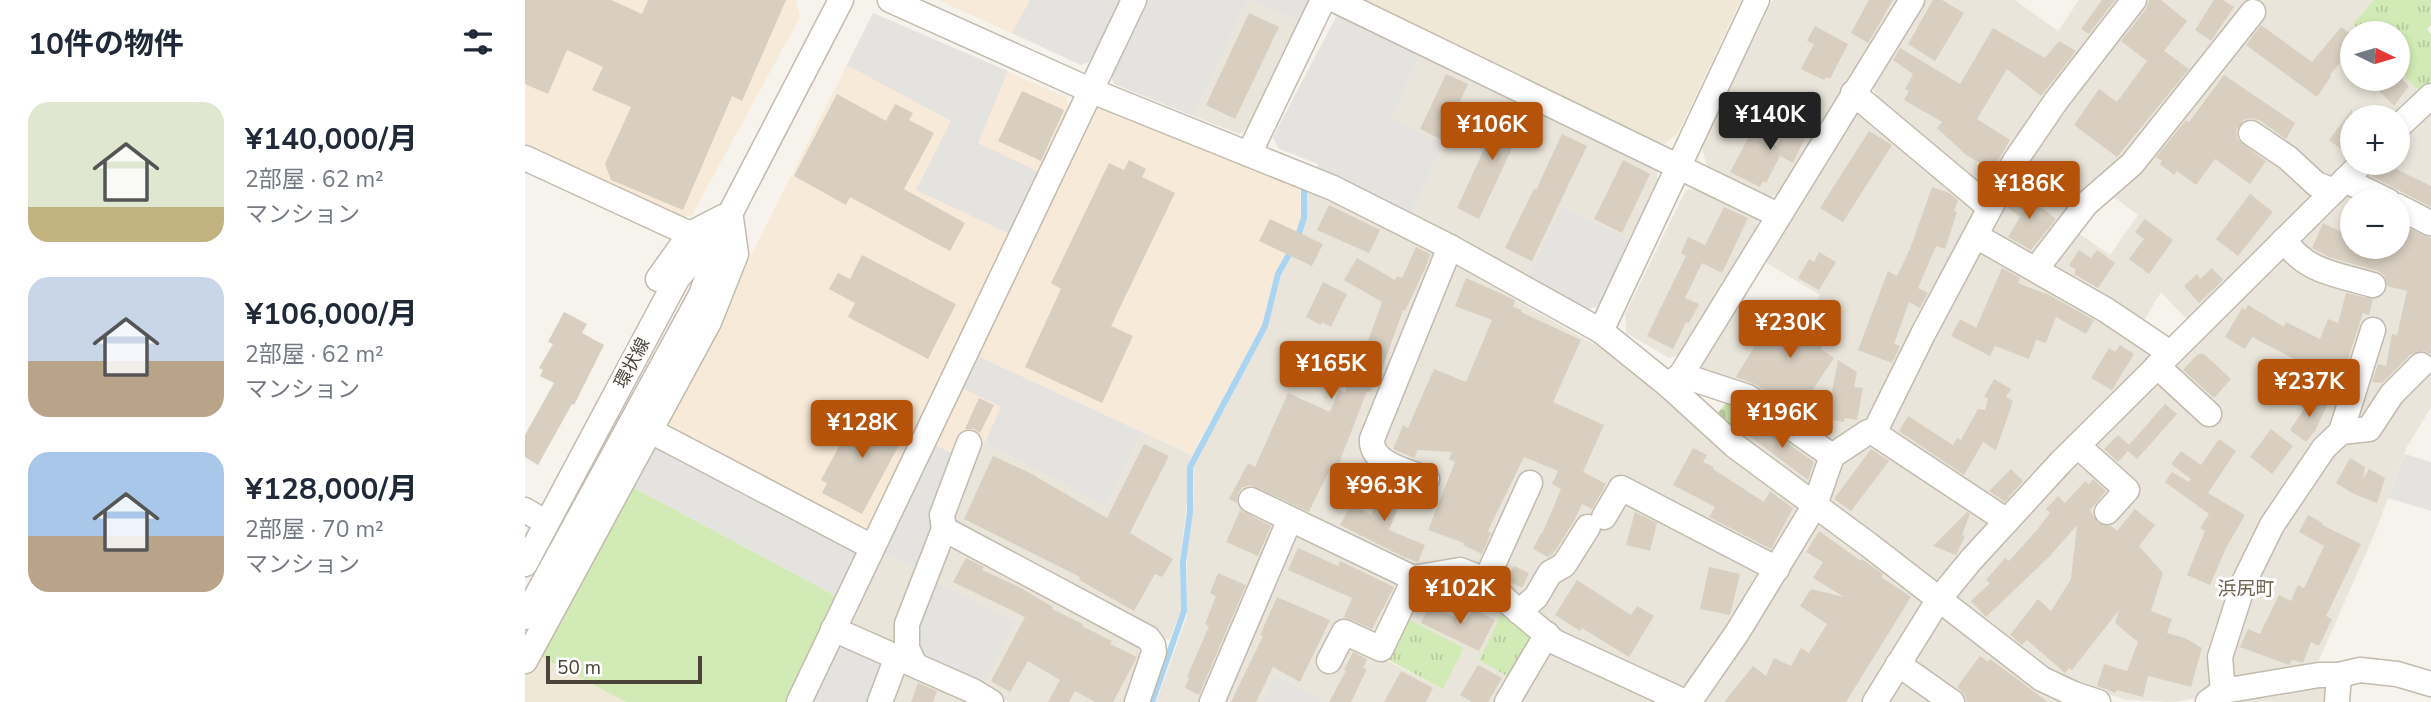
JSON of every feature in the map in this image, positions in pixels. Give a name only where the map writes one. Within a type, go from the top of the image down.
[{"type":"street","name":"環状線","points":[[525,617],[701,295],[730,214],[841,0]]},
{"type":"street","points":[[890,0],[1092,91],[1333,188],[1450,247],[1601,331],[1674,380],[1735,446],[2042,679],[2071,698],[2098,702]]},
{"type":"street","points":[[799,702],[1134,0]]},
{"type":"street","points":[[1249,154],[1323,0]]},
{"type":"street","points":[[1335,0],[1680,165],[1778,215]]},
{"type":"street","points":[[1601,331],[1758,0]]},
{"type":"street","points":[[1674,380],[1912,0]]},
{"type":"street","points":[[1874,433],[1928,324],[2015,162],[2056,101],[2134,0]]},
{"type":"street","points":[[2036,269],[2086,204],[2132,163],[2253,12]]},
{"type":"street","points":[[1853,93],[1989,207]]},
{"type":"street","points":[[2410,116],[2431,96]]},
{"type":"street","points":[[2252,132],[2288,158],[2316,184],[2347,178],[2367,189]]},
{"type":"street","points":[[525,158],[690,234]]},
{"type":"street","points":[[1875,702],[1939,599],[1971,560],[2163,359],[2347,178]]},
{"type":"street","points":[[2410,213],[2430,223]]},
{"type":"street","name":"環状線","points":[[533,520],[677,279],[730,214]]},
{"type":"street","points":[[525,564],[533,520],[661,274],[690,234],[730,214],[736,254],[709,322],[525,661]]},
{"type":"street","points":[[1976,236],[2106,310],[2163,359],[2209,414]]},
{"type":"street","points":[[2284,240],[2295,256],[2308,265],[2373,285]]},
{"type":"street","points":[[1427,478],[1378,459],[1372,450],[1372,439],[1450,247]]},
{"type":"street","points":[[2373,330],[2341,432],[2324,448],[2271,525],[2244,582],[2220,657],[2230,696],[2319,675],[2339,675],[2360,670],[2397,674],[2431,684]]},
{"type":"street","points":[[2341,432],[2369,429],[2392,394],[2421,365]]},
{"type":"street","points":[[1674,380],[1748,397],[1832,456]]},
{"type":"street","points":[[649,430],[872,547]]},
{"type":"street","points":[[1251,500],[1413,578],[1460,570],[1486,580],[1555,642],[1687,702],[1777,569],[1815,505],[1832,456],[1868,432],[1874,433],[2007,521]]},
{"type":"street","points":[[880,702],[906,661],[907,624],[944,529],[942,515],[969,443]]},
{"type":"street","points":[[2078,446],[2127,490],[2107,512]]},
{"type":"street","points":[[1486,580],[1530,483]]},
{"type":"street","points":[[1519,612],[1536,597],[1550,573],[1564,565],[1621,488],[1777,569]]},
{"type":"street","points":[[1212,702],[1290,519]]},
{"type":"street","points":[[944,529],[1149,638],[1154,652],[1137,702]]},
{"type":"street","points":[[1329,661],[1344,632],[1381,649],[1413,578]]},
{"type":"street","points":[[833,629],[973,691],[991,702]]},
{"type":"street","points":[[1507,702],[1547,635]]},
{"type":"street","points":[[1898,664],[1952,702]]},
{"type":"street","points":[[2337,702],[2339,675]]},
{"type":"shaded area","points":[[525,0],[796,0],[800,17],[692,215],[681,218],[525,151]]},
{"type":"shaded area","points":[[938,0],[1123,0],[1081,65]]},
{"type":"shaded area","points":[[1030,0],[1123,0],[1096,59],[1081,65],[1012,33]]},
{"type":"shaded area","points":[[1145,0],[1248,0],[1193,116],[1114,84],[1110,73]]},
{"type":"shaded area","points":[[1248,0],[1302,23],[1249,129],[1239,134],[1193,116]]},
{"type":"shaded area","points":[[1252,0],[1312,0],[1302,23]]},
{"type":"shaded area","points":[[1357,0],[1741,0],[1678,133],[1663,145]]},
{"type":"shaded area","points":[[1773,0],[1902,0],[1780,194],[1763,198],[1709,170],[1701,147]]},
{"type":"shaded area","points":[[1925,0],[2015,0],[2058,31],[2079,0],[2125,0],[1988,196],[1900,126],[1900,115],[1877,97],[1872,85]]},
{"type":"shaded area","points":[[2142,0],[2374,0],[2356,21],[2340,21],[2340,91],[2410,91],[2410,82],[2421,93],[2408,105],[2340,105],[2340,173],[2189,322],[2161,292],[2141,326],[2045,267],[2071,228],[2110,255],[2138,215],[2107,192],[2037,258],[1986,231],[2021,164]]},
{"type":"shaded area","points":[[873,13],[1066,97],[1070,109],[868,534],[786,488],[782,491],[665,430],[663,420],[754,250]]},
{"type":"shaded area","points":[[873,13],[1008,71],[978,143],[1039,172],[1010,234],[916,190],[951,121],[847,65]]},
{"type":"shaded area","points":[[1338,13],[1421,53],[1391,118],[1444,143],[1411,213],[1317,167],[1318,164],[1279,149],[1273,137]]},
{"type":"shaded area","points":[[1421,53],[1658,163],[1657,182],[1629,239],[1562,206],[1528,276],[1411,213],[1444,143],[1391,118]]},
{"type":"shaded area","points":[[1093,107],[1103,107],[1300,187],[1301,219],[1295,237],[1275,275],[1262,325],[1192,455],[973,354]]},
{"type":"shaded area","points":[[2431,107],[2431,407],[2407,447],[2376,530],[2316,667],[2257,676],[2196,698],[2175,702],[2127,700],[2078,686],[2043,668],[1956,601],[1957,592],[2088,446],[2340,195],[2340,259],[2410,259],[2410,189],[2346,189],[2360,175],[2410,175],[2410,127]]},
{"type":"shaded area","points":[[1853,113],[1869,114],[1982,210],[1872,425],[1833,448],[1694,370],[1738,298],[1799,334],[1820,295],[1762,260]]},
{"type":"shaded area","points":[[1700,188],[1757,215],[1759,228],[1682,355],[1669,358],[1626,333],[1625,314],[1686,190]]},
{"type":"shaded area","points":[[1307,191],[1390,229],[1615,356],[1696,426],[1805,511],[1685,698],[1571,645],[1499,582],[1463,558],[1429,567],[1402,563],[1252,488],[1243,506],[1271,519],[1276,533],[1203,702],[1156,702],[1187,616],[1187,557],[1194,495],[1193,465],[1267,329],[1281,274],[1300,241],[1306,221]]},
{"type":"shaded area","points":[[1562,206],[1629,239],[1599,307],[1585,309],[1528,276]]},
{"type":"shaded area","points":[[1986,247],[2157,355],[2004,512],[1881,432],[1976,249]]},
{"type":"shaded area","points":[[973,354],[1142,432],[1106,506],[985,442],[1001,407],[958,386]]},
{"type":"shaded area","points":[[958,386],[1001,407],[985,442],[959,457],[932,443]]},
{"type":"shaded area","points":[[1760,411],[1821,452],[1813,490],[1741,437]]},
{"type":"shaded area","points":[[1142,432],[1192,455],[1187,466],[1187,503],[1180,558],[1181,611],[1169,640],[955,523],[950,512],[977,444],[985,442],[1106,505]]},
{"type":"shaded area","points":[[1870,436],[1995,521],[1945,580],[1934,582],[1825,499],[1836,458]]},
{"type":"shaded area","points":[[650,443],[858,552],[838,597],[629,485]]},
{"type":"shaded area","points":[[932,443],[959,457],[933,519],[920,571],[880,551]]},
{"type":"shaded area","points":[[2405,454],[2431,462],[2431,511],[2388,498]]},
{"type":"shaded area","points":[[1816,518],[1921,597],[1925,610],[1867,702],[1697,702]]},
{"type":"shaded area","points":[[1289,538],[1302,538],[1401,583],[1403,587],[1381,635],[1371,637],[1341,624],[1323,662],[1333,667],[1344,645],[1354,644],[1443,689],[1464,648],[1405,617],[1422,584],[1465,579],[1503,611],[1479,660],[1515,681],[1502,702],[1326,702],[1276,674],[1263,702],[1219,702]]},
{"type":"shaded area","points":[[962,547],[1137,643],[1142,658],[1127,702],[1009,702],[982,687],[933,581],[945,552]]},
{"type":"shaded area","points":[[880,551],[920,571],[896,647],[854,629],[851,614]]},
{"type":"shaded area","points":[[933,581],[1015,623],[982,687],[925,661],[916,640],[918,616]]},
{"type":"shaded area","points":[[1935,620],[1950,620],[2068,702],[1885,702]]},
{"type":"shaded area","points":[[849,645],[889,664],[875,702],[808,702],[832,651]]},
{"type":"shaded area","points":[[1544,645],[1676,702],[1511,702]]},
{"type":"shaded area","points":[[536,654],[626,702],[525,702],[525,674]]},
{"type":"shaded area","points":[[899,665],[976,702],[885,702]]},
{"type":"shaded area","points":[[1275,674],[1326,702],[1263,702]]},
{"type":"shaded area","points":[[2326,684],[2331,702],[2236,702],[2256,695]]},
{"type":"green space","points":[[2374,0],[2431,0],[2431,25],[2427,29],[2431,34],[2431,83],[2421,93],[2410,82],[2410,21],[2356,21]]},
{"type":"green space","points":[[1732,396],[1760,411],[1741,437],[1715,416]]},
{"type":"green space","points":[[629,485],[838,597],[788,702],[626,702],[536,654]]},
{"type":"green space","points":[[1503,611],[1538,640],[1515,681],[1479,660]]},
{"type":"green space","points":[[1405,617],[1464,648],[1443,689],[1385,658]]},
{"type":"building","points":[[525,0],[611,0],[642,14],[648,0],[786,0],[742,101],[732,96],[683,210],[611,180],[605,164],[631,107],[592,90],[603,67],[567,50],[548,94],[525,84]]},
{"type":"building","points":[[1869,0],[1893,0],[1868,43],[1851,33]]},
{"type":"building","points":[[1933,0],[1942,0],[1964,13],[1935,61],[1908,44]]},
{"type":"building","points":[[2102,0],[2115,0],[2089,34],[2081,29]]},
{"type":"building","points":[[2149,0],[2161,0],[2187,21],[2164,51],[2189,69],[2117,157],[2074,125],[2099,89],[2117,102],[2147,61],[2121,41],[2146,9]]},
{"type":"building","points":[[2214,0],[2223,0],[2234,7],[2211,41],[2195,30]]},
{"type":"building","points":[[1249,13],[1279,27],[1235,119],[1206,105]]},
{"type":"building","points":[[2261,25],[2312,62],[2340,28],[2340,63],[2317,97],[2246,45]]},
{"type":"building","points":[[1815,26],[1848,44],[1830,79],[1826,77],[1824,80],[1801,69],[1814,44],[1807,41]]},
{"type":"building","points":[[1993,28],[2045,58],[2059,41],[2076,51],[2041,96],[2007,69],[1977,119],[2010,140],[1995,166],[1988,162],[1985,166],[1966,155],[1937,128],[1942,122],[1904,100],[1909,91],[1905,89],[1913,74],[1893,60],[1900,48],[1960,84]]},
{"type":"building","points":[[1446,74],[1468,84],[1442,140],[1420,129]]},
{"type":"building","points":[[2224,75],[2295,123],[2286,139],[2259,120],[2244,120],[2236,131],[2238,140],[2266,161],[2250,184],[2215,159],[2196,185],[2177,171],[2174,175],[2160,164],[2162,161],[2156,157],[2186,120],[2189,122]]},
{"type":"building","points":[[1022,91],[1064,110],[1041,161],[998,141]]},
{"type":"building","points":[[2379,91],[2405,91],[2393,105]]},
{"type":"building","points":[[837,94],[886,121],[895,104],[913,113],[909,120],[934,133],[904,189],[965,223],[950,251],[850,197],[846,205],[794,176]]},
{"type":"building","points":[[1504,106],[1527,116],[1479,219],[1457,208]]},
{"type":"building","points":[[1792,114],[1812,123],[1793,163],[1780,156],[1766,183],[1763,181],[1760,187],[1730,172],[1751,133],[1777,146]]},
{"type":"building","points":[[2340,125],[2340,148],[2329,140]]},
{"type":"building","points":[[1869,131],[1892,145],[1843,222],[1820,208]]},
{"type":"building","points":[[1562,134],[1587,146],[1532,261],[1505,248]]},
{"type":"building","points":[[1129,160],[1146,169],[1142,177],[1175,193],[1111,326],[1133,336],[1102,403],[1025,367],[1061,289],[1051,283],[1109,163],[1124,170]]},
{"type":"building","points":[[1623,160],[1650,174],[1622,233],[1594,219]]},
{"type":"building","points":[[2408,175],[2431,186],[2431,207],[2410,196],[2410,189],[2396,189],[2371,176]]},
{"type":"building","points":[[1932,187],[1949,193],[1958,200],[1954,211],[1957,212],[1945,249],[1936,246],[1918,288],[1928,293],[1920,308],[1909,302],[1894,344],[1900,346],[1892,363],[1858,350],[1888,271],[1897,276],[1910,249]]},
{"type":"building","points":[[2019,190],[2056,219],[2031,250],[2008,237],[2020,217],[2007,207]]},
{"type":"building","points":[[2250,194],[2273,212],[2238,256],[2216,239]]},
{"type":"building","points":[[1329,205],[1380,230],[1369,253],[1317,230]]},
{"type":"building","points":[[1724,207],[1748,218],[1722,273],[1702,263],[1685,298],[1699,304],[1689,323],[1686,322],[1673,349],[1647,336],[1686,256],[1681,253],[1688,237],[1705,245]]},
{"type":"building","points":[[1270,219],[1323,244],[1312,266],[1259,241]]},
{"type":"building","points":[[2145,219],[2173,240],[2149,274],[2129,259],[2144,239],[2135,232]]},
{"type":"building","points":[[2323,223],[2340,231],[2340,259],[2410,259],[2410,229],[2431,238],[2431,354],[2424,351],[2411,354],[2382,383],[2372,382],[2378,364],[2386,366],[2392,334],[2397,335],[2407,291],[2387,286],[2384,275],[2378,271],[2329,257],[2312,248]]},
{"type":"building","points":[[1416,247],[1430,254],[1427,264],[1405,311],[1403,310],[1382,369],[1380,368],[1370,392],[1367,391],[1336,471],[1330,469],[1309,512],[1251,485],[1243,487],[1238,493],[1237,503],[1229,499],[1248,463],[1255,467],[1288,393],[1330,412],[1339,390],[1345,392],[1364,340],[1368,341],[1382,302],[1344,280],[1357,258],[1395,280],[1397,276],[1402,278]]},
{"type":"building","points":[[2079,250],[2091,258],[2097,250],[2115,263],[2098,288],[2074,274],[2076,270],[2069,265]]},
{"type":"building","points":[[1819,252],[1836,262],[1819,290],[1798,278],[1809,259],[1814,262]]},
{"type":"building","points":[[862,255],[956,304],[928,359],[848,317],[855,303],[829,289],[838,273],[850,279]]},
{"type":"building","points":[[2002,268],[2020,278],[2018,283],[2049,295],[2094,320],[2086,334],[2056,317],[2046,343],[2036,340],[2029,359],[1995,346],[1990,356],[1951,336],[1960,319],[1976,328]]},
{"type":"building","points":[[2212,268],[2223,280],[2199,303],[2184,286],[2197,274],[2200,279]]},
{"type":"building","points":[[1466,278],[1515,300],[1513,307],[1522,310],[1521,312],[1581,340],[1553,402],[1604,425],[1583,472],[1606,484],[1592,509],[1582,504],[1553,554],[1548,557],[1533,549],[1561,489],[1552,484],[1558,471],[1524,457],[1488,531],[1491,533],[1482,554],[1463,545],[1464,543],[1428,530],[1455,462],[1449,459],[1452,452],[1418,450],[1414,458],[1393,449],[1403,425],[1408,428],[1434,369],[1466,382],[1492,320],[1455,306]]},
{"type":"building","points":[[1323,282],[1347,294],[1331,327],[1306,317]]},
{"type":"building","points":[[2346,293],[2373,299],[2369,315],[2363,313],[2335,389],[2310,386],[2317,371],[2252,337],[2245,349],[2225,337],[2242,308],[2245,310],[2248,305],[2284,327],[2286,322],[2320,339],[2328,319],[2338,323]]},
{"type":"building","points":[[1820,306],[1838,316],[1821,349],[1834,358],[1797,413],[1757,385],[1736,377],[1761,335],[1757,333],[1766,318],[1802,340]]},
{"type":"building","points":[[564,312],[587,324],[582,333],[604,345],[574,405],[572,404],[538,465],[525,457],[525,435],[554,383],[540,376],[543,370],[539,368],[553,344],[548,342]]},
{"type":"building","points":[[2120,345],[2134,354],[2112,390],[2091,378],[2109,348],[2115,352]]},
{"type":"building","points":[[2198,354],[2204,354],[2231,379],[2214,398],[2183,370]]},
{"type":"building","points":[[1838,360],[1857,372],[1854,387],[1863,388],[1857,420],[1845,418],[1844,422],[1827,419]]},
{"type":"building","points":[[1994,379],[2011,389],[2006,397],[2013,401],[1996,450],[1983,442],[1964,475],[1899,431],[1908,416],[1953,445],[1957,438],[1961,440],[1978,409],[1985,410],[1988,398],[1984,397]]},
{"type":"building","points":[[2313,396],[2328,403],[2315,431],[2306,442],[2290,430]]},
{"type":"building","points":[[979,398],[994,405],[980,433],[974,429],[965,429]]},
{"type":"building","points":[[2165,404],[2177,414],[2137,459],[2128,451],[2118,462],[2104,449],[2118,435],[2129,445]]},
{"type":"building","points":[[867,408],[907,430],[862,514],[822,493],[827,483],[821,480],[857,413],[863,416]]},
{"type":"building","points":[[1755,420],[1814,462],[1808,480],[1748,435]]},
{"type":"building","points":[[2271,429],[2293,446],[2272,474],[2250,457]]},
{"type":"building","points":[[2219,439],[2236,451],[2208,493],[2245,515],[2226,548],[2210,585],[2187,575],[2205,531],[2200,528],[2209,514],[2165,482],[2172,472],[2189,482],[2191,479],[2171,464],[2181,451],[2201,465]]},
{"type":"building","points":[[1144,444],[1169,456],[1130,533],[1173,559],[1162,577],[1155,574],[1134,611],[1079,580],[1080,577],[964,519],[993,456],[1030,473],[1107,518]]},
{"type":"building","points":[[1693,448],[1707,455],[1703,462],[1764,502],[1770,491],[1793,508],[1771,549],[1709,517],[1715,507],[1673,485]]},
{"type":"building","points":[[1871,449],[1889,461],[1851,511],[1834,499]]},
{"type":"building","points":[[2350,458],[2365,467],[2363,479],[2369,469],[2385,478],[2377,503],[2336,483]]},
{"type":"building","points":[[2011,469],[2023,481],[2005,502],[1989,491]]},
{"type":"building","points":[[1385,479],[1404,486],[1405,491],[1389,530],[1425,545],[1418,562],[1340,525],[1351,504],[1371,515]]},
{"type":"building","points":[[2093,479],[2106,491],[2090,510],[2098,523],[2111,526],[2117,531],[2135,509],[2155,525],[2139,546],[2163,573],[2151,611],[2172,619],[2167,633],[2185,638],[2202,648],[2191,687],[2148,676],[2143,697],[2116,690],[2116,693],[2097,686],[2104,664],[2127,671],[2138,642],[2115,623],[2119,610],[2072,670],[2069,668],[2065,673],[2027,640],[2022,645],[2010,635],[2038,599],[2051,611],[2071,579],[2077,525],[2049,557],[1986,617],[1971,601],[1990,583],[1986,580],[2005,558],[2009,561],[2036,531],[2050,513],[2046,509],[2058,496],[2065,503],[2085,481],[2089,484]]},
{"type":"building","points":[[1240,510],[1271,526],[1258,556],[1226,542]]},
{"type":"building","points":[[1635,512],[1657,523],[1650,551],[1626,545]]},
{"type":"building","points":[[1967,512],[1970,514],[1962,535],[1965,536],[1956,555],[1933,546]]},
{"type":"building","points":[[2308,515],[2361,544],[2326,616],[2332,619],[2319,646],[2311,642],[2303,663],[2292,660],[2289,665],[2240,647],[2248,629],[2260,634],[2279,595],[2291,601],[2298,585],[2304,588],[2324,546],[2299,532]]},
{"type":"building","points":[[1819,531],[1883,574],[1881,577],[1911,597],[1846,702],[1724,702],[1753,666],[1766,676],[1774,658],[1791,666],[1801,648],[1809,653],[1827,624],[1800,606],[1811,589],[1844,597],[1813,578],[1823,562],[1806,552]]},
{"type":"building","points":[[1298,548],[1338,566],[1340,561],[1394,587],[1372,629],[1344,617],[1352,598],[1288,570]]},
{"type":"building","points":[[966,558],[984,567],[982,570],[1019,587],[1053,607],[1052,609],[1112,641],[1110,644],[1137,657],[1113,702],[1095,702],[1075,691],[1069,702],[1048,702],[1060,680],[1028,661],[1010,692],[991,681],[1025,617],[953,582]]},
{"type":"building","points":[[1514,566],[1529,573],[1522,588],[1507,580]]},
{"type":"building","points":[[1709,567],[1740,574],[1730,615],[1700,609]]},
{"type":"building","points":[[1218,573],[1246,585],[1199,695],[1185,688],[1189,678],[1187,677],[1209,626],[1205,624],[1216,596],[1210,593]]},
{"type":"building","points":[[1577,580],[1631,615],[1637,606],[1654,616],[1629,657],[1555,615]]},
{"type":"building","points":[[1277,597],[1330,620],[1300,682],[1273,667],[1256,702],[1231,702],[1263,636],[1260,635]]},
{"type":"building","points":[[1430,605],[1465,622],[1474,609],[1495,620],[1479,651],[1421,623]]},
{"type":"building","points":[[1353,652],[1367,659],[1363,668],[1367,669],[1351,702],[1329,702],[1346,671],[1344,670]]},
{"type":"building","points":[[1980,656],[1988,662],[1990,659],[2048,702],[1967,702],[1965,695],[1957,687]]},
{"type":"building","points":[[1478,665],[1502,678],[1488,702],[1472,702],[1460,695]]},
{"type":"building","points":[[1401,671],[1433,688],[1426,702],[1384,702]]},
{"type":"building","points":[[918,683],[937,691],[933,702],[911,702]]},
{"type":"waterway","points":[[1297,239],[1304,218],[1304,190]]},
{"type":"waterway","points":[[1152,702],[1184,611],[1183,562],[1190,512],[1190,467],[1265,326],[1278,274],[1292,249]]},
{"type":"district","name":"浜尻町","points":[[2246,588]]}]
